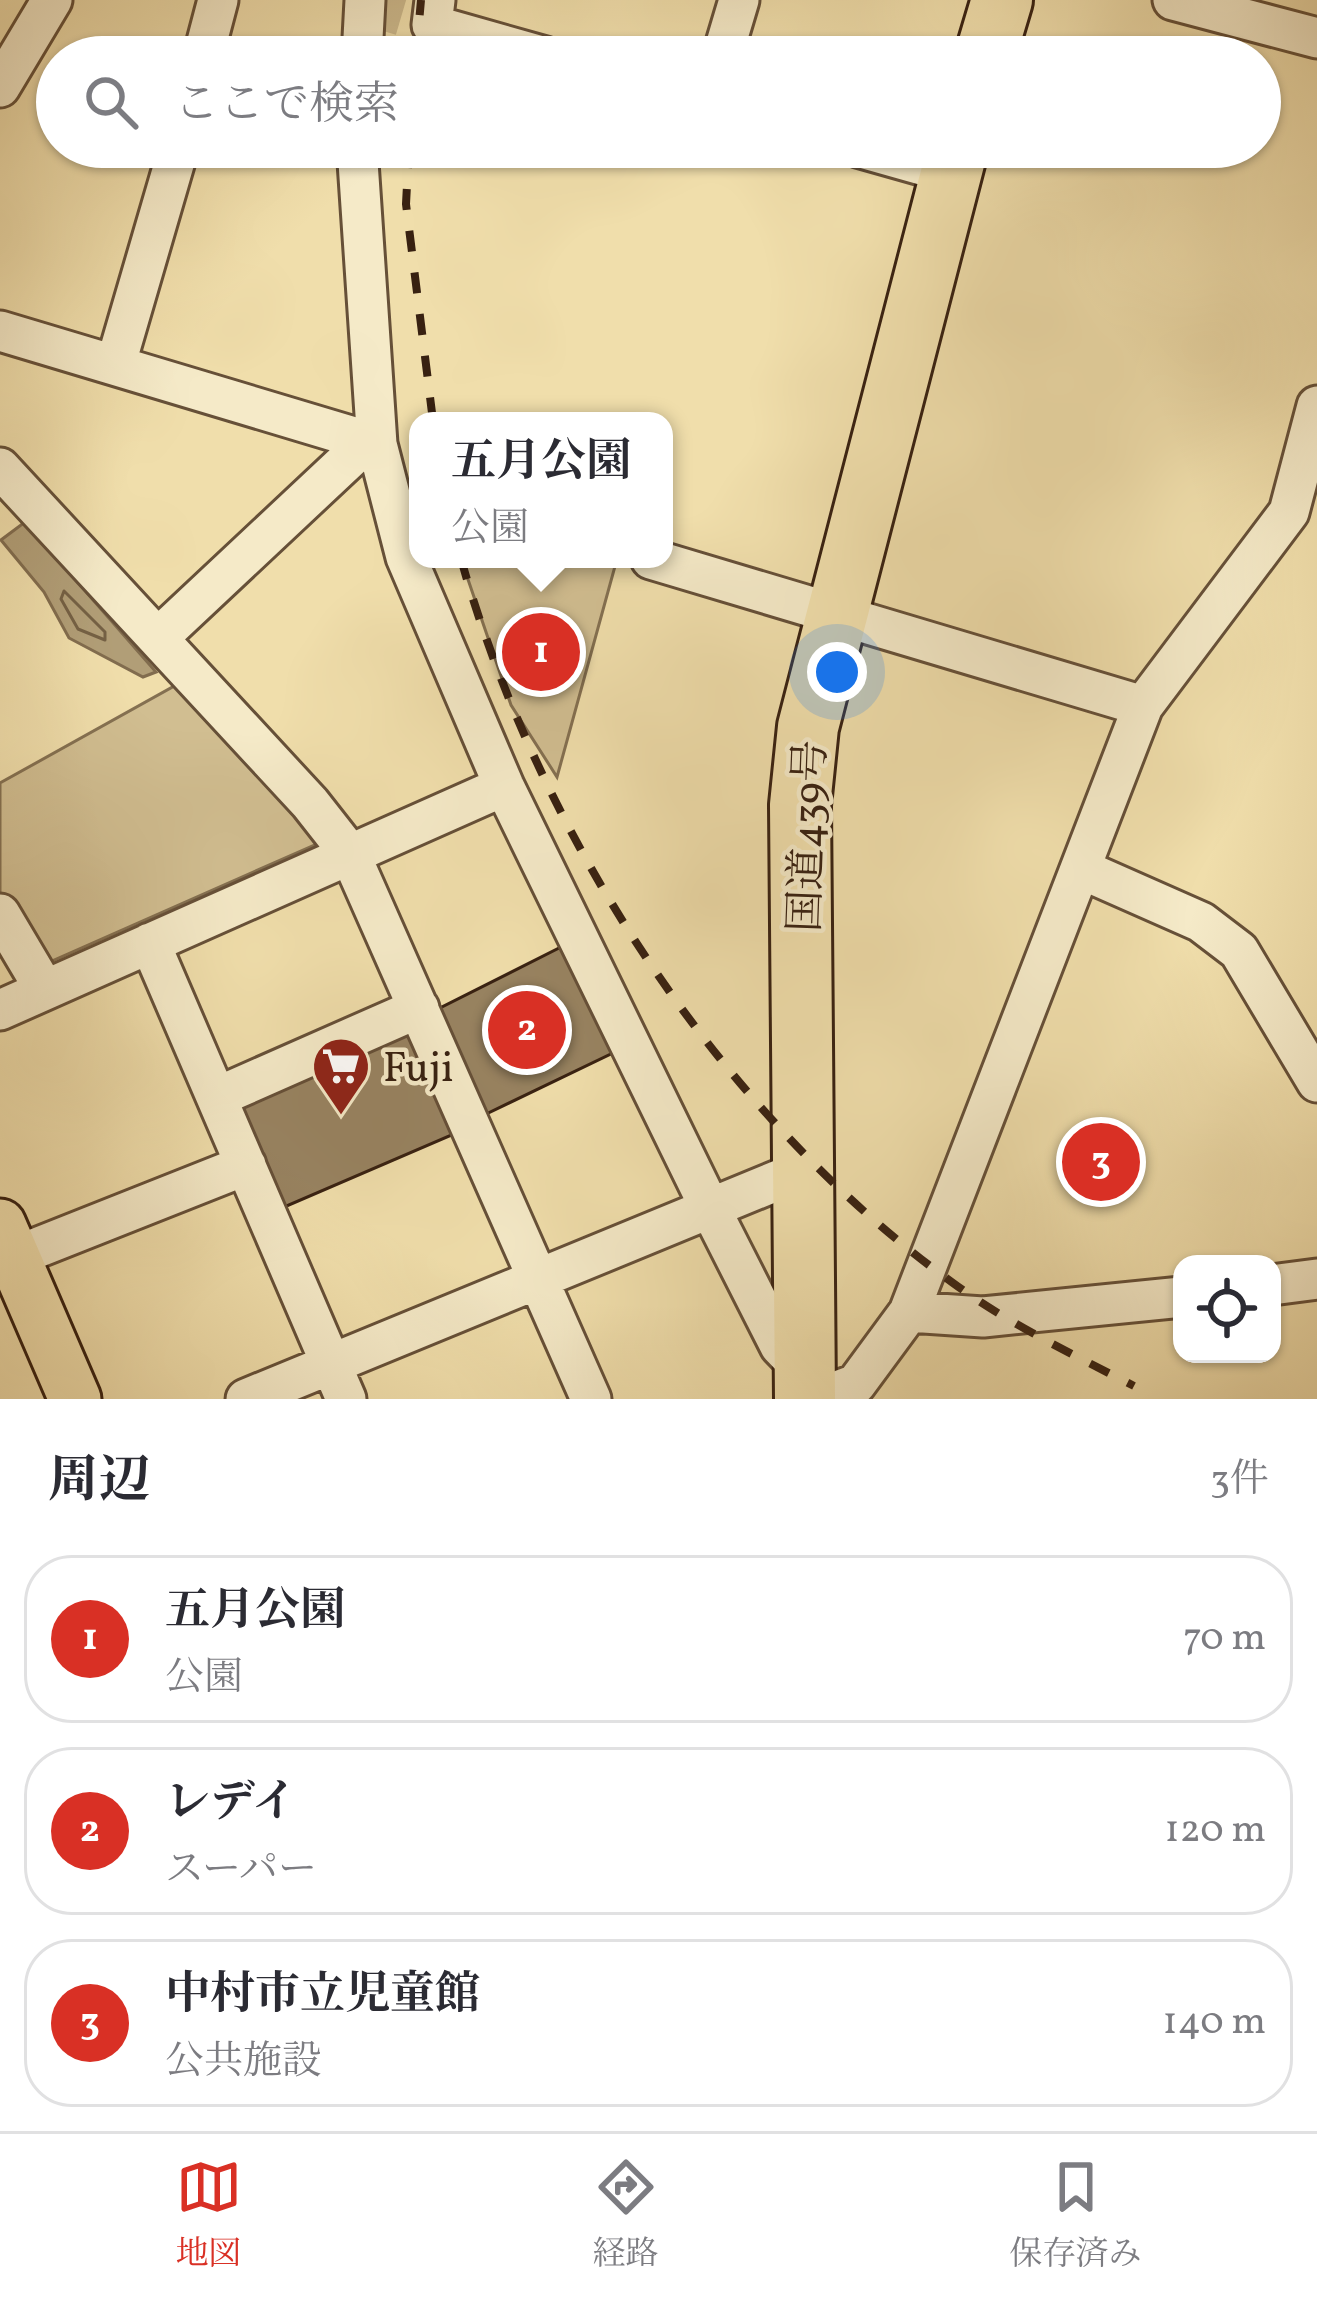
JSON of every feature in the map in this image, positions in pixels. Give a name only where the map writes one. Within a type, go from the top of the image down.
[{"type":"highway","points":[[991,36],[1002,0]]},
{"type":"highway","name":"国道439号","points":[[810,1391],[800,806],[808,727],[952,168]]},
{"type":"main road","points":[[7,1241],[75,1399]]},
{"type":"street","points":[[0,40],[22,0]]},
{"type":"street","points":[[0,87],[52,0]]},
{"type":"street","points":[[209,36],[218,0]]},
{"type":"street","points":[[435,0],[432,25],[471,36]]},
{"type":"street","points":[[728,36],[739,0]]},
{"type":"street","points":[[1173,0],[1244,9],[1317,38]]},
{"type":"street","points":[[358,2],[360,36]]},
{"type":"street","points":[[116,364],[173,168]]},
{"type":"street","points":[[359,168],[386,463],[409,563]]},
{"type":"street","points":[[0,331],[116,364],[386,463]]},
{"type":"street","points":[[411,568],[504,786],[780,1346],[810,1391],[856,1384],[909,1312],[1144,706],[1289,512],[1317,406]]},
{"type":"street","points":[[158,638],[386,463]]},
{"type":"street","points":[[0,469],[350,854],[591,1399]]},
{"type":"street","points":[[673,566],[1144,706]]},
{"type":"street","points":[[0,1010],[504,786]]},
{"type":"street","points":[[1081,868],[1201,922],[1239,950],[1317,1082]]},
{"type":"street","points":[[0,914],[45,990]]},
{"type":"street","points":[[150,943],[338,1382]]},
{"type":"street","points":[[217,1097],[418,1008]]},
{"type":"street","points":[[7,1241],[246,1165]]},
{"type":"street","points":[[246,1399],[338,1382],[539,1278],[803,1170]]},
{"type":"street","points":[[1281,1284],[1317,1279]]},
{"type":"street","points":[[909,1312],[983,1317],[1173,1298]]},
{"type":"shaded area","points":[[464,568],[615,568],[557,777],[511,705]]},
{"type":"shaded area","points":[[178,684],[319,843],[36,968],[0,904],[0,783]]},
{"type":"water","points":[[25,522],[156,672],[143,677],[69,638],[44,592],[1,540]]},
{"type":"building","points":[[567,944],[619,1050],[482,1116],[436,1010]]},
{"type":"building","name":"Fuji","points":[[405,1023],[454,1134],[275,1211],[229,1101]]},
{"type":"tunnel","points":[[364,5],[432,25]]},
{"type":"railway","points":[[418,36],[421,0]]},
{"type":"railway","points":[[408,168],[406,204],[432,412]]},
{"type":"railway","points":[[464,568],[495,662],[538,765],[589,865],[648,961],[715,1052],[788,1137],[868,1215],[953,1283],[1019,1325],[1134,1386]]},
{"type":"place","name":"五月公園","points":[[541,652]]},
{"type":"place","name":"レデイ","points":[[527,1030]]},
{"type":"place","name":"Fuji","points":[[341,1117]]},
{"type":"place","name":"中村市立児童館","points":[[1101,1162]]}]
